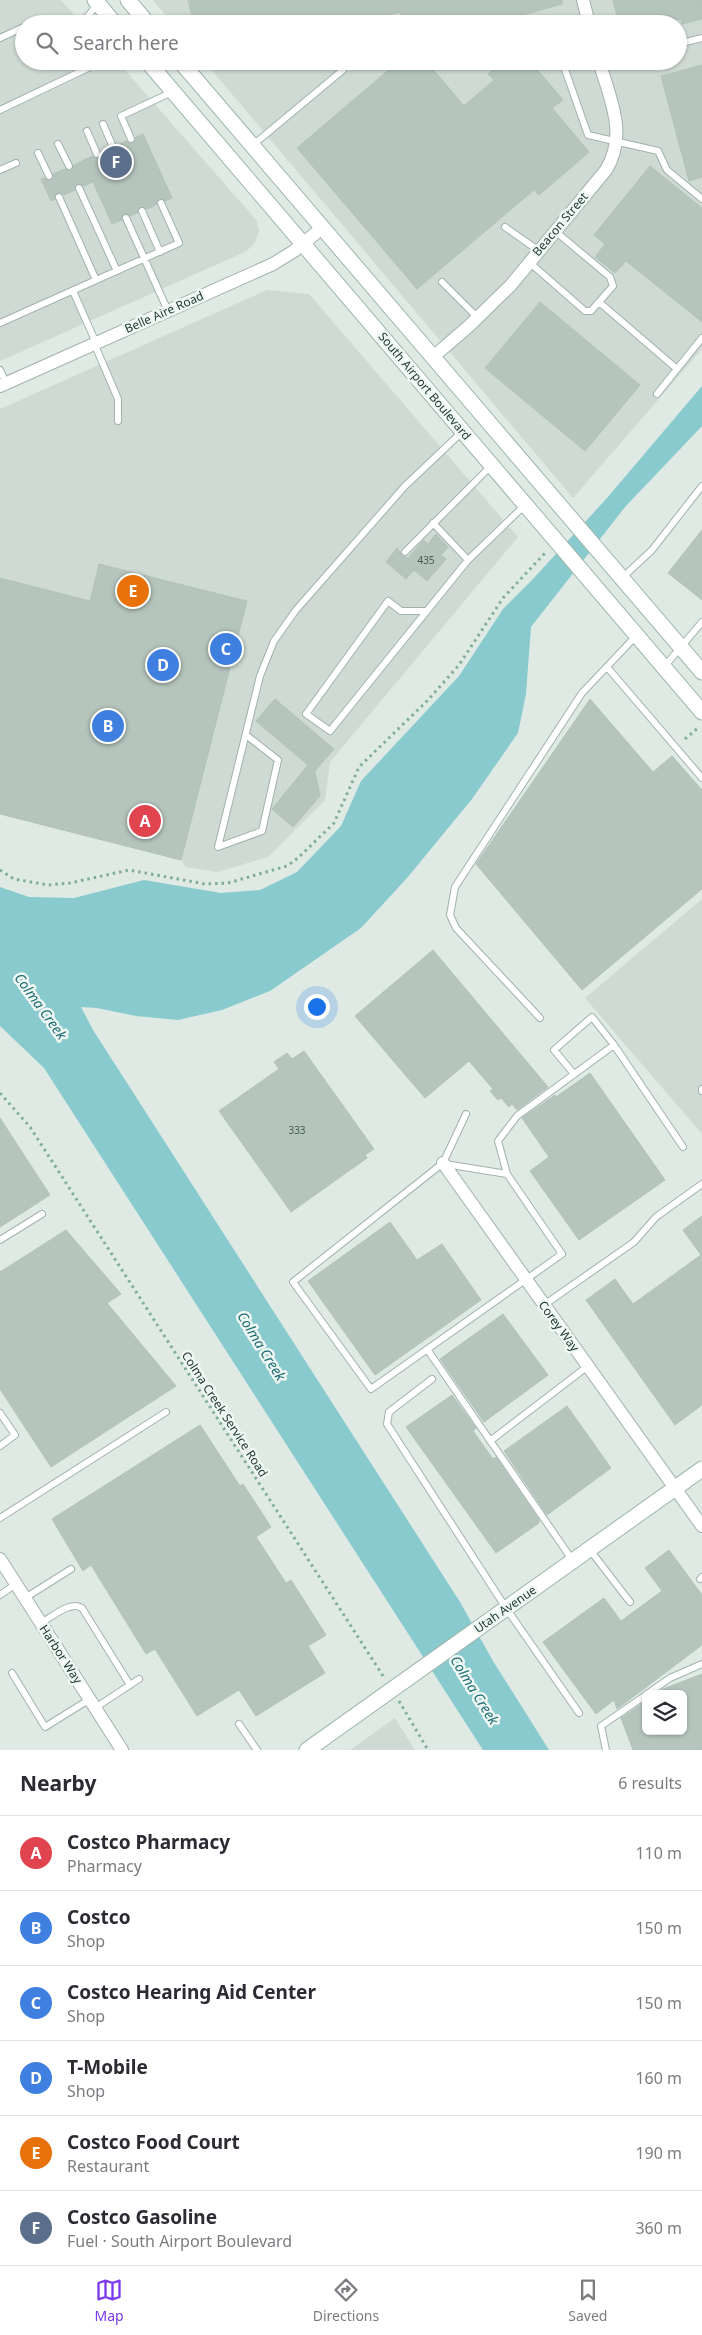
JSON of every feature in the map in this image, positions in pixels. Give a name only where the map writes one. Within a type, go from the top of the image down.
[{"type":"street","points":[[128,0],[140,15]]},
{"type":"street","points":[[583,0],[586,15]]},
{"type":"street","points":[[97,1],[108,15]]},
{"type":"street","name":"South Airport Boulevard","points":[[155,70],[526,505],[554,548],[586,575],[702,712]]},
{"type":"street","name":"South Airport Boulevard","points":[[188,70],[702,672]]},
{"type":"street","name":"Beacon Street","points":[[433,357],[478,318],[539,251],[606,170],[614,156],[617,126],[606,70]]},
{"type":"street","name":"Belle Aire Road","points":[[3,384],[273,264],[322,228]]},
{"type":"street","name":"Corey Way","points":[[443,1164],[702,1526]]},
{"type":"street","name":"Utah Avenue","points":[[307,1750],[702,1469]]},
{"type":"street","name":"Harbor Way","points":[[0,1559],[122,1750]]},
{"type":"lane","points":[[88,15],[97,1]]},
{"type":"lane","points":[[0,38],[15,31]]},
{"type":"lane","points":[[687,42],[702,38]]},
{"type":"lane","points":[[0,110],[84,70]]},
{"type":"lane","points":[[252,146],[343,70]]},
{"type":"lane","points":[[565,70],[588,135],[617,140],[658,151],[667,170],[702,199]]},
{"type":"lane","points":[[131,139],[121,116],[173,92]]},
{"type":"lane","points":[[103,124],[113,147]]},
{"type":"lane","points":[[87,131],[97,154]]},
{"type":"lane","points":[[58,144],[69,166]]},
{"type":"lane","points":[[38,153],[49,176]]},
{"type":"lane","points":[[0,170],[16,163]]},
{"type":"lane","points":[[79,188],[117,271]]},
{"type":"lane","points":[[59,197],[96,280]]},
{"type":"lane","points":[[0,324],[179,243],[161,203]]},
{"type":"lane","points":[[142,211],[160,252]]},
{"type":"lane","points":[[126,218],[168,311]]},
{"type":"lane","points":[[505,228],[539,251]]},
{"type":"lane","points":[[529,262],[585,311],[591,311],[613,286],[610,277],[555,231]]},
{"type":"lane","points":[[442,282],[478,318]]},
{"type":"lane","points":[[73,291],[118,399],[118,421]]},
{"type":"lane","points":[[599,302],[677,369]]},
{"type":"lane","points":[[657,394],[702,338]]},
{"type":"lane","points":[[0,370],[3,384]]},
{"type":"lane","points":[[246,735],[278,760],[262,831],[218,847],[246,735],[266,658],[285,623],[405,486],[463,431]]},
{"type":"lane","points":[[405,552],[492,465]]},
{"type":"lane","points":[[621,578],[652,550],[702,486]]},
{"type":"lane","points":[[426,611],[402,610],[388,601],[306,714],[330,731],[468,560],[526,505]]},
{"type":"lane","points":[[433,523],[468,560]]},
{"type":"lane","points":[[664,667],[702,622]]},
{"type":"lane","points":[[540,1018],[456,928],[450,915],[455,887],[582,693],[637,636]]},
{"type":"lane","points":[[607,667],[702,778]]},
{"type":"lane","points":[[574,1074],[554,1050],[592,1018],[614,1045],[683,1147]]},
{"type":"lane","points":[[466,1114],[443,1164],[293,1282],[371,1389],[562,1254],[507,1174],[498,1142],[517,1116],[614,1045]]},
{"type":"lane","points":[[443,1164],[507,1174]]},
{"type":"lane","points":[[544,1305],[634,1242],[656,1216],[702,1184]]},
{"type":"lane","points":[[0,1240],[42,1214]]},
{"type":"lane","points":[[427,1349],[573,1561]]},
{"type":"lane","points":[[490,1440],[588,1366]]},
{"type":"lane","points":[[432,1379],[389,1412],[387,1424],[506,1608],[579,1713]]},
{"type":"lane","points":[[0,1518],[166,1412]]},
{"type":"lane","points":[[0,1413],[15,1435],[0,1446]]},
{"type":"lane","points":[[590,1549],[630,1602]]},
{"type":"lane","points":[[25,1598],[71,1569]]},
{"type":"lane","points":[[0,1595],[16,1584]]},
{"type":"lane","points":[[41,1623],[71,1605],[78,1605],[82,1608],[130,1685]]},
{"type":"lane","points":[[652,1690],[670,1678],[702,1664]]},
{"type":"lane","points":[[12,1673],[45,1727],[139,1679]]},
{"type":"lane","points":[[606,1750],[601,1726],[642,1697]]},
{"type":"lane","points":[[239,1724],[257,1750]]},
{"type":"path","points":[[0,870],[14,879],[48,885],[70,883],[129,870],[205,884],[228,883],[287,866],[334,824],[359,767],[428,700],[459,665],[490,615],[554,548]]},
{"type":"path","points":[[685,739],[699,727]]},
{"type":"path","name":"Colma Creek Service Road","points":[[0,1093],[30,1128],[394,1688],[428,1750]]},
{"type":"shaded area","points":[[0,0],[61,0],[74,15],[15,15],[15,70],[125,70],[257,221],[259,231],[255,242],[247,251],[0,361]]},
{"type":"shaded area","points":[[153,0],[702,0],[702,349],[573,498],[212,70],[687,70],[687,15],[166,15]]},
{"type":"shaded area","points":[[267,290],[309,294],[518,537],[330,762],[325,800],[268,857],[218,872],[186,867],[181,860],[0,814],[0,409]]},
{"type":"shaded area","points":[[702,899],[702,1134],[585,998]]},
{"type":"shaded area","points":[[395,1718],[415,1750],[350,1750]]},
{"type":"water","name":"Colma Creek","points":[[702,386],[702,426],[625,507],[531,627],[526,694],[518,733],[472,799],[407,878],[361,928],[270,991],[222,1010],[178,1020],[136,1016],[97,1008],[81,1007],[93,1030],[460,1602],[493,1661],[549,1750],[483,1750],[44,1068],[0,1026],[0,887],[29,897],[74,898],[144,880],[221,893],[260,890],[297,872],[341,826],[361,781],[459,676],[503,609],[607,498]]},
{"type":"building","points":[[188,0],[562,0],[562,4],[522,15],[401,15],[400,12],[389,15],[192,15]]},
{"type":"building","points":[[613,0],[702,0],[702,19],[687,23],[687,15],[617,15]]},
{"type":"building","points":[[702,65],[702,177],[689,181],[661,76]]},
{"type":"building","points":[[388,70],[434,70],[464,106],[494,80],[488,74],[493,70],[538,70],[563,100],[552,108],[589,152],[539,195],[534,190],[417,289],[297,148]]},
{"type":"building","points":[[143,134],[172,198],[165,201],[159,198],[156,205],[147,209],[140,207],[137,213],[131,216],[124,213],[122,220],[112,224],[93,182],[84,186],[77,183],[75,190],[64,195],[60,192],[57,193],[55,199],[51,201],[41,179],[44,178],[51,181],[53,174],[65,169],[71,171],[74,165],[92,156],[99,158],[102,152],[108,149],[115,151],[118,145],[126,141],[133,143],[136,137]]},
{"type":"building","points":[[650,166],[702,208],[702,322],[626,261],[615,273],[595,257],[605,244],[594,235]]},
{"type":"building","points":[[540,302],[640,385],[585,451],[485,368]]},
{"type":"building","points":[[702,530],[702,600],[668,573]]},
{"type":"building","points":[[436,534],[448,547],[441,555],[446,559],[427,581],[414,570],[406,579],[386,562],[397,548],[402,556],[408,558],[424,540],[428,544]]},
{"type":"building","points":[[99,564],[247,601],[181,860],[0,814],[0,578],[90,601]]},
{"type":"building","points":[[275,699],[334,749],[315,771],[320,796],[293,827],[272,809],[308,765],[256,721]]},
{"type":"building","points":[[590,699],[653,772],[672,756],[702,790],[702,889],[582,990],[476,864]]},
{"type":"building","points":[[433,950],[548,1087],[517,1110],[512,1104],[509,1107],[501,1098],[498,1100],[490,1091],[493,1089],[469,1061],[425,1098],[355,1016]]},
{"type":"building","points":[[304,1051],[374,1149],[365,1155],[367,1158],[291,1212],[219,1111],[279,1069],[274,1062],[287,1053],[292,1059]]},
{"type":"building","points":[[590,1073],[665,1180],[579,1240],[530,1171],[549,1157],[522,1118]]},
{"type":"building","points":[[0,1118],[50,1195],[0,1227]]},
{"type":"building","points":[[702,1216],[702,1405],[675,1425],[586,1300],[615,1279],[633,1304],[701,1255],[683,1230]]},
{"type":"building","points":[[390,1222],[417,1260],[442,1244],[481,1300],[375,1375],[308,1281]]},
{"type":"building","points":[[66,1230],[121,1294],[107,1303],[176,1386],[51,1467],[0,1389],[0,1272]]},
{"type":"building","points":[[503,1314],[548,1375],[484,1422],[440,1359]]},
{"type":"building","points":[[452,1395],[476,1428],[473,1431],[493,1459],[496,1457],[539,1520],[539,1523],[496,1553],[406,1427]]},
{"type":"building","points":[[567,1406],[611,1468],[547,1515],[504,1451]]},
{"type":"building","points":[[200,1425],[240,1486],[243,1484],[271,1527],[256,1537],[286,1583],[291,1580],[326,1635],[308,1646],[325,1673],[256,1716],[239,1690],[197,1716],[155,1649],[146,1654],[91,1565],[83,1571],[52,1519]]},
{"type":"building","points":[[669,1550],[702,1595],[702,1645],[617,1709],[614,1700],[596,1714],[543,1642],[604,1598],[621,1621],[662,1591],[645,1568]]},
{"type":"building","points":[[702,1674],[702,1750],[633,1750],[621,1718],[642,1704],[642,1735],[687,1735],[687,1690],[662,1690]]},
{"type":"place","name":"Costco Gasoline","points":[[116,162]]},
{"type":"place","name":"Costco Food Court","points":[[133,591]]},
{"type":"place","name":"Costco Hearing Aid Center","points":[[226,649]]},
{"type":"place","name":"T-Mobile","points":[[163,665]]},
{"type":"place","name":"Costco","points":[[108,726]]},
{"type":"place","name":"Costco Pharmacy","points":[[145,821]]}]
